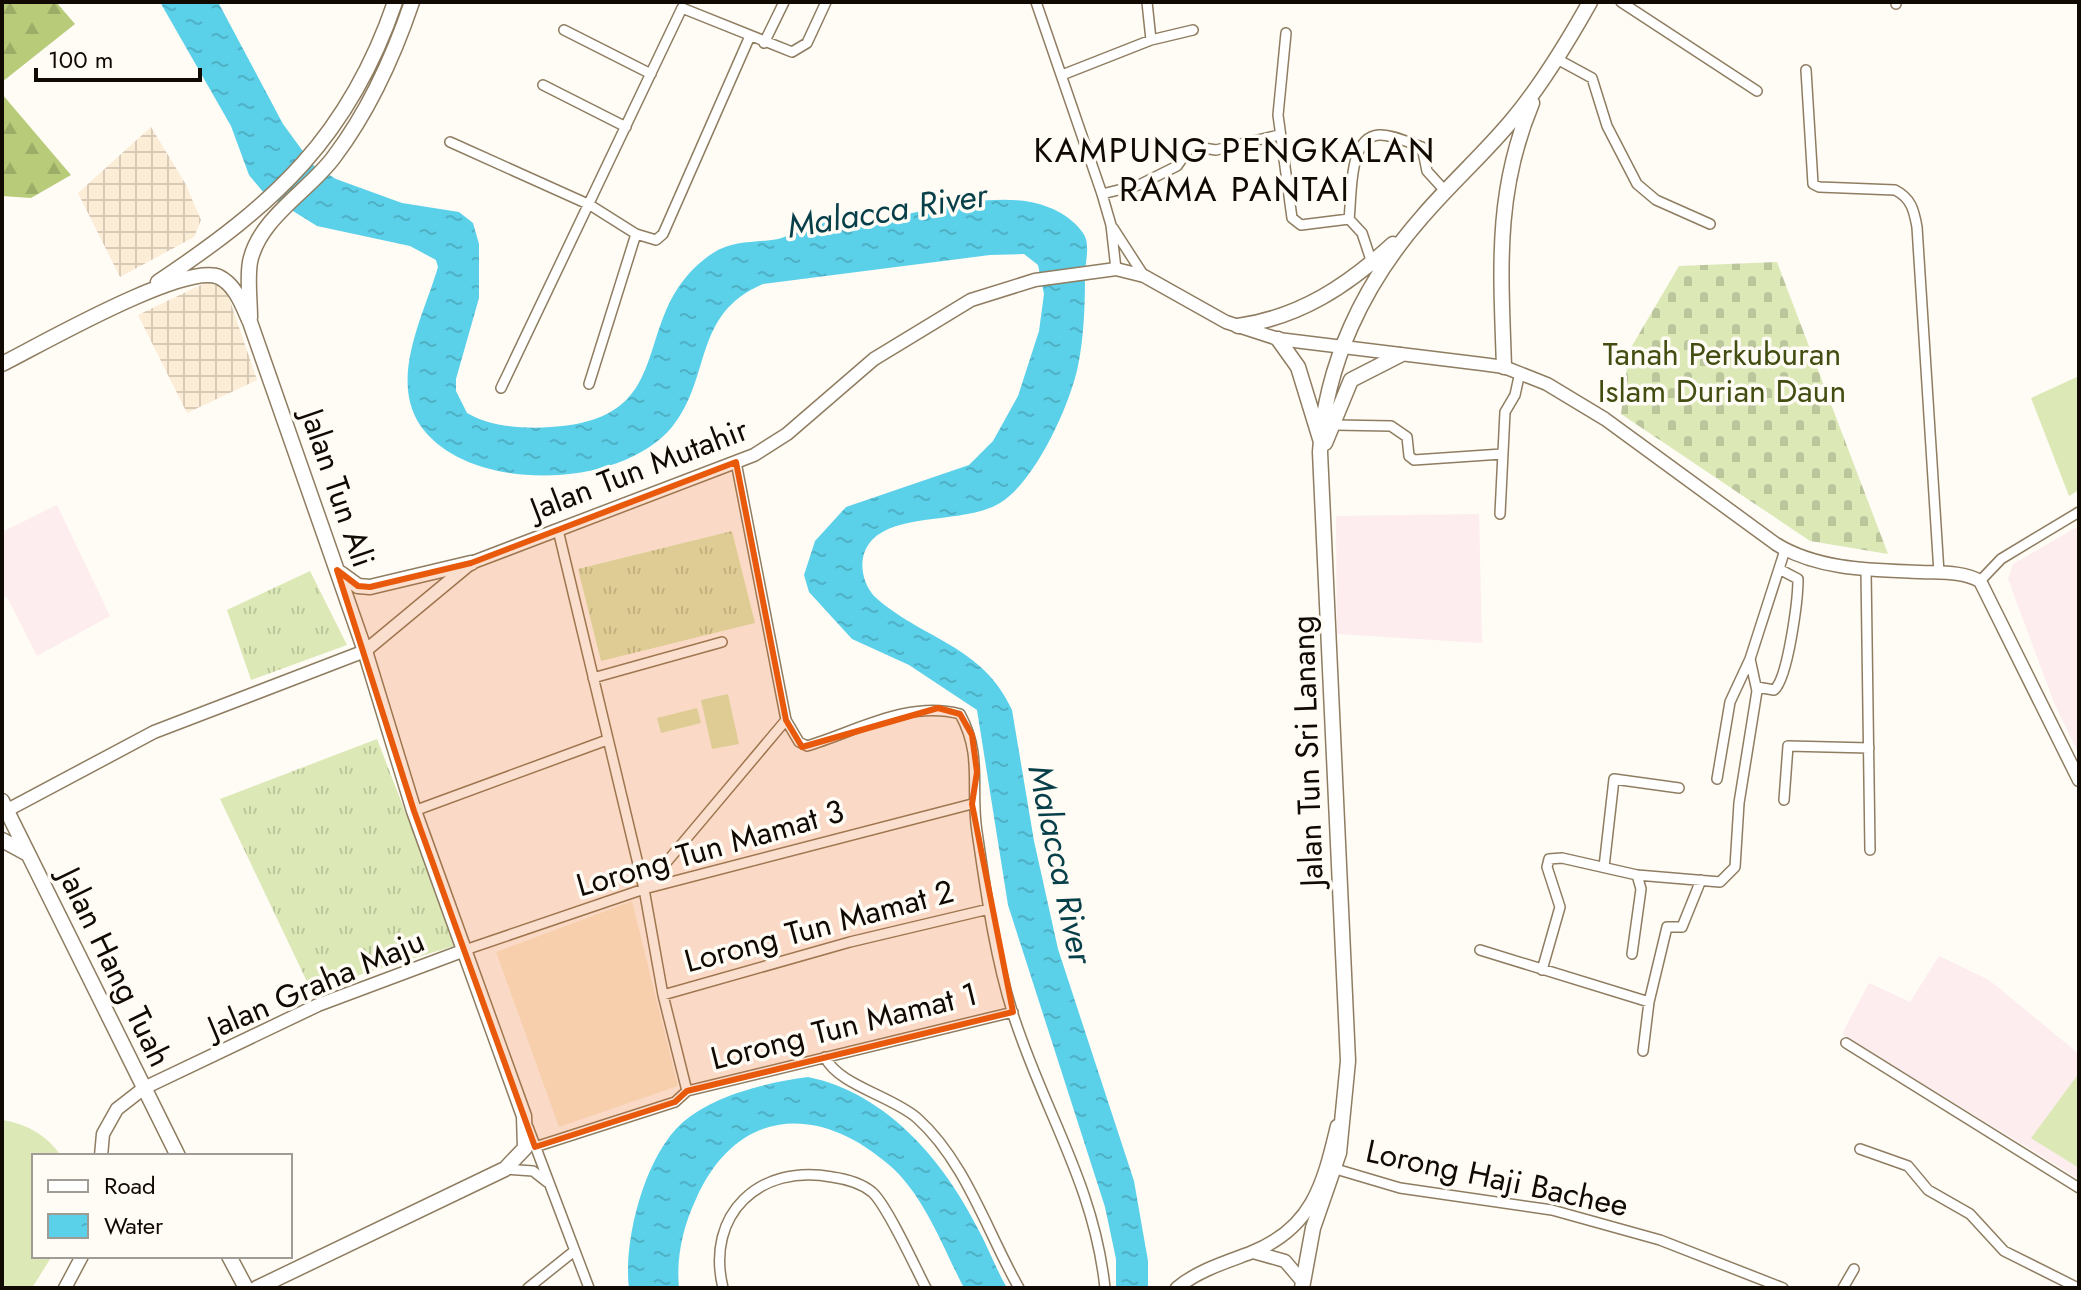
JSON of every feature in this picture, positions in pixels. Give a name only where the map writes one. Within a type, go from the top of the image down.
[{"type":"main road","points":[[142,294],[258,211],[321,146],[370,63],[395,2]]},
{"type":"main road","points":[[250,322],[251,258],[275,220],[333,158],[387,63],[412,2]]},
{"type":"main road","points":[[1238,326],[1284,317],[1313,305],[1372,263],[1419,220],[1494,142],[1557,59],[1590,2]]},
{"type":"main road","points":[[1504,367],[1500,255],[1505,189],[1522,128],[1544,77]]},
{"type":"main road","name":"Jalan Tun Sri Lanang","points":[[1302,1284],[1313,1228],[1330,1168],[1339,1153],[1348,1061],[1320,447],[1330,383],[1341,349],[1378,276],[1419,220]]},
{"type":"main road","name":"Jalan Tun Ali","points":[[2,364],[142,294],[191,277],[214,275],[229,283],[250,322],[365,651],[414,811],[524,1116]]},
{"type":"main road","points":[[1278,339],[1298,367],[1320,447]]},
{"type":"main road","points":[[1320,447],[1335,425],[1351,380],[1400,355]]},
{"type":"main road","points":[[337,570],[345,580],[370,587],[471,563]]},
{"type":"main road","name":"Jalan Hang Tuah","points":[[3,809],[177,1154]]},
{"type":"main road","points":[[2,840],[28,854]]},
{"type":"main road","points":[[257,1288],[505,1169],[525,1148],[524,1116]]},
{"type":"main road","points":[[230,1258],[246,1288]]},
{"type":"street","points":[[764,43],[784,2]]},
{"type":"street","points":[[501,388],[684,5],[785,51],[803,48],[826,2]]},
{"type":"street","points":[[1036,2],[1102,194],[1111,225],[1116,269]]},
{"type":"street","points":[[1147,2],[1151,40]]},
{"type":"street","points":[[1621,2],[1757,91]]},
{"type":"street","points":[[564,30],[651,74]]},
{"type":"street","points":[[1062,75],[1151,40],[1193,30]]},
{"type":"street","points":[[1286,33],[1279,135],[1292,218],[1301,225],[1349,219]]},
{"type":"street","points":[[450,142],[590,205],[636,234],[656,240],[663,234],[750,36]]},
{"type":"street","points":[[1557,59],[1592,78],[1607,126],[1645,193],[1710,224]]},
{"type":"street","points":[[1806,70],[1813,184],[1819,187],[1895,190],[1906,195],[1913,208],[1917,227],[1939,573]]},
{"type":"street","points":[[543,85],[626,127]]},
{"type":"street","points":[[1372,263],[1362,233],[1349,219],[1357,154],[1368,138],[1380,134],[1422,147],[1427,171],[1446,192]]},
{"type":"street","points":[[1102,194],[1139,185],[1177,166],[1191,146],[1216,150],[1279,135]]},
{"type":"street","points":[[1111,225],[1144,276]]},
{"type":"street","points":[[589,384],[636,234]]},
{"type":"street","name":"Jalan Tun Mutahir","points":[[3,809],[154,732],[365,651],[471,563],[736,462],[787,434],[852,375],[928,323],[989,291],[1094,269],[1116,269],[1144,276],[1183,301],[1238,326],[1278,339],[1504,367],[1520,372],[1572,398],[1605,419],[1785,550],[1803,558],[1866,570],[1939,573],[1980,581]]},
{"type":"street","points":[[1500,514],[1505,412],[1515,395],[1520,372]]},
{"type":"street","points":[[1335,425],[1391,426],[1407,437],[1409,456],[1414,460],[1502,454]]},
{"type":"street","points":[[736,462],[786,720],[799,742],[807,746],[914,711],[938,708],[960,714],[972,735],[977,772],[972,804],[989,909],[1013,1012],[1092,1212],[1105,1288]]},
{"type":"street","points":[[2079,512],[2001,559],[1980,581],[2079,780]]},
{"type":"street","points":[[558,530],[644,889],[663,995],[687,1091]]},
{"type":"street","points":[[1717,779],[1730,702],[1750,659],[1785,550]]},
{"type":"street","points":[[1757,687],[1774,690],[1779,687],[1785,669],[1798,579],[1779,569]]},
{"type":"street","points":[[1866,570],[1870,850]]},
{"type":"street","points":[[593,678],[722,642]]},
{"type":"street","points":[[1542,970],[1560,907],[1547,867],[1549,859],[1562,858],[1637,875],[1701,880],[1726,879],[1735,867],[1739,803],[1757,687],[1750,659]]},
{"type":"street","points":[[644,889],[786,720]]},
{"type":"street","points":[[414,811],[607,740]]},
{"type":"street","points":[[1784,800],[1788,746],[1869,748]]},
{"type":"street","points":[[1604,867],[1614,779],[1679,788]]},
{"type":"street","name":"Lorong Tun Mamat 3","points":[[465,950],[644,889],[972,804]]},
{"type":"street","points":[[1632,954],[1641,889],[1637,875]]},
{"type":"street","points":[[1643,1051],[1649,1002],[1667,927],[1682,928],[1701,880]]},
{"type":"street","name":"Lorong Tun Mamat 2","points":[[663,995],[850,942],[989,909]]},
{"type":"street","name":"Jalan Graha Maju","points":[[101,1154],[103,1134],[117,1109],[144,1088],[318,1005],[465,950]]},
{"type":"street","points":[[1480,950],[1649,1002]]},
{"type":"street","name":"Lorong Tun Mamat 1","points":[[535,1147],[675,1102],[687,1091],[1013,1012]]},
{"type":"street","points":[[1846,1043],[2079,1188]]},
{"type":"street","points":[[825,1057],[837,1074],[882,1094],[917,1118],[962,1180],[1019,1288]]},
{"type":"street","points":[[1177,1288],[1189,1279],[1253,1252],[1304,1218],[1330,1168],[1342,1114]]},
{"type":"street","points":[[524,1116],[589,1288]]},
{"type":"street","points":[[1860,1149],[1908,1166],[1928,1190],[1970,1214],[2004,1251],[2078,1288]]},
{"type":"street","name":"Lorong Haji Bachee","points":[[1330,1168],[1421,1192],[1552,1210],[1660,1240],[1783,1288]]},
{"type":"street","points":[[505,1169],[533,1171],[549,1185]]},
{"type":"street","points":[[723,1288],[722,1245],[738,1206],[760,1185],[792,1173],[844,1179],[874,1193],[926,1288]]},
{"type":"street","points":[[528,1288],[573,1252]]},
{"type":"street","points":[[1253,1252],[1285,1261],[1302,1284]]},
{"type":"street","points":[[65,1288],[81,1258]]},
{"type":"street","points":[[1843,1288],[1854,1269]]},
{"type":"highlighted area","points":[[736,462],[786,720],[802,747],[938,708],[960,714],[972,735],[977,772],[972,804],[1013,1012],[687,1091],[675,1102],[535,1147],[414,811],[337,570],[358,586],[370,587],[471,563]]},
{"type":"shaded area","points":[[151,127],[185,183],[201,220],[194,237],[120,277],[78,193]]},
{"type":"shaded area","points":[[207,282],[226,289],[257,380],[187,413],[138,315]]},
{"type":"shaded area","points":[[57,505],[110,616],[37,656],[7,597],[2,598],[2,532]]},
{"type":"shaded area","points":[[1479,514],[1482,643],[1337,634],[1336,516]]},
{"type":"shaded area","points":[[2079,526],[2079,754],[2055,705],[2008,579],[2013,564]]},
{"type":"shaded area","points":[[632,901],[678,1086],[559,1127],[496,952]]},
{"type":"shaded area","points":[[1939,956],[1989,980],[2079,1054],[2079,1179],[1842,1034],[1869,983],[1910,1002]]},
{"type":"green space","points":[[2,2],[56,2],[75,24],[2,82]]},
{"type":"green space","points":[[2,94],[71,175],[31,198],[2,196]]},
{"type":"green space","name":"Tanah Perkuburan Islam Durian Daun","points":[[1777,262],[1888,554],[1810,541],[1621,414],[1629,351],[1679,266]]},
{"type":"green space","points":[[2079,376],[2079,490],[2069,496],[2031,398]]},
{"type":"green space","points":[[732,531],[755,623],[601,661],[578,569]]},
{"type":"green space","points":[[310,571],[347,645],[251,680],[227,610]]},
{"type":"green space","points":[[728,694],[739,744],[712,749],[701,700]]},
{"type":"green space","points":[[697,708],[701,723],[661,733],[657,718]]},
{"type":"green space","points":[[377,739],[457,945],[311,990],[220,799]]},
{"type":"green space","points":[[2079,1073],[2079,1168],[2031,1138]]},
{"type":"green space","points":[[2,1120],[36,1132],[59,1154],[32,1154],[32,1258],[51,1258],[32,1288],[2,1288]]},
{"type":"water","points":[[160,2],[218,2],[283,124],[313,165],[336,179],[402,203],[459,212],[473,223],[479,244],[479,298],[456,379],[456,391],[467,413],[497,424],[551,427],[593,420],[621,405],[638,384],[669,304],[686,277],[713,253],[728,246],[778,239],[818,223],[871,220],[988,200],[1025,201],[1041,205],[1057,211],[1078,226],[1087,242],[1087,253],[1078,366],[1059,421],[1038,461],[1013,493],[1000,503],[969,514],[898,525],[884,531],[867,546],[862,568],[874,596],[985,671],[1000,688],[1012,710],[1034,841],[1058,949],[1134,1181],[1148,1261],[1148,1288],[1116,1288],[1116,1259],[1105,1207],[1008,905],[977,710],[909,665],[852,639],[809,592],[804,575],[815,541],[846,507],[969,465],[993,441],[1018,396],[1039,331],[1044,294],[1038,265],[1024,254],[990,255],[763,284],[740,297],[724,312],[706,348],[684,408],[672,427],[648,448],[617,463],[582,472],[544,476],[507,473],[472,463],[442,447],[420,425],[411,407],[408,367],[438,267],[436,260],[410,246],[317,226],[264,193],[249,175],[231,126]]},
{"type":"water","points":[[808,1077],[836,1085],[863,1098],[887,1114],[929,1154],[963,1202],[1007,1288],[964,1288],[932,1222],[912,1190],[888,1164],[861,1144],[833,1131],[806,1124],[780,1124],[755,1132],[733,1147],[713,1169],[687,1220],[680,1254],[679,1288],[629,1288],[630,1247],[639,1200],[657,1156],[669,1138],[695,1113],[725,1097],[759,1086]]},
{"type":"district","name":"KAMPUNG PENGKALAN RAMA PANTAI","points":[[1235,170]]},
{"type":"water label","name":"Malacca River","points":[[887,210]]},
{"type":"water label","name":"Malacca River","points":[[1061,864]]}]
